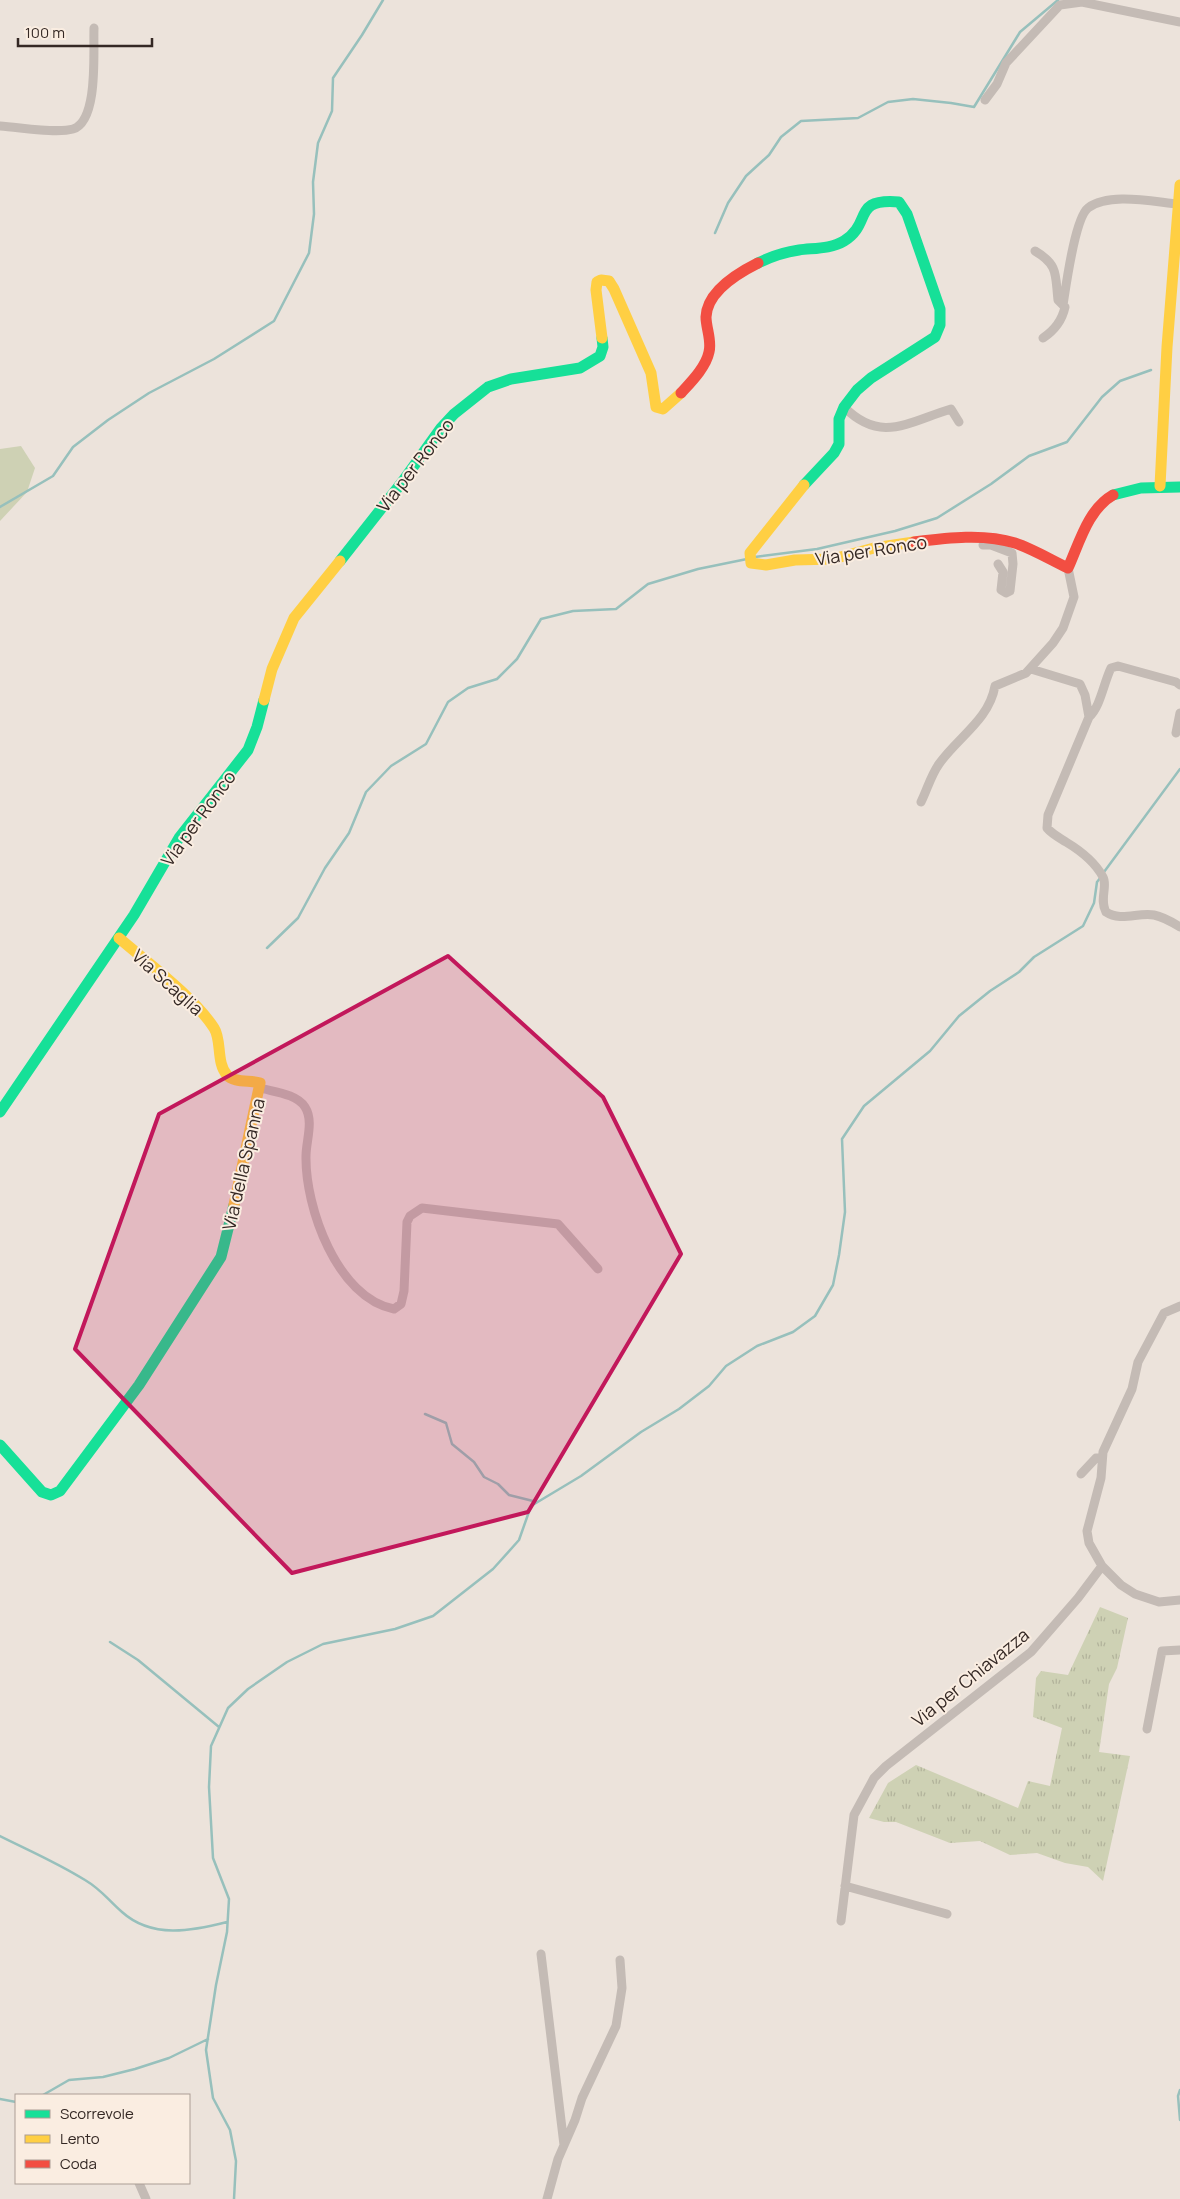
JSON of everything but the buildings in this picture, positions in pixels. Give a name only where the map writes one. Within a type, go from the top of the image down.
[{"type":"street","points":[[985,100],[997,84],[1006,63],[1060,5],[1082,2],[1180,22]]},
{"type":"street","points":[[0,126],[62,130],[75,128],[85,119],[92,102],[94,28]]},
{"type":"street","points":[[1160,486],[1175,313],[1180,185]]},
{"type":"street","name":"Via per Ronco","points":[[0,1112],[119,938],[179,838],[248,750],[258,727],[272,669],[283,641],[298,613],[403,481],[441,428],[454,414],[488,388],[511,379],[580,368],[600,356],[603,346],[596,298],[597,282],[601,280],[609,281],[614,289],[651,373],[656,407],[663,409],[684,389],[709,353],[707,308],[712,298],[728,283],[760,260],[794,251],[837,244],[847,239],[858,225],[866,208],[883,199],[899,202],[907,214],[940,309],[940,326],[935,337],[871,378],[857,390],[844,407],[839,419],[839,444],[834,454],[808,479],[751,558],[758,567],[778,562],[836,558],[853,552],[916,540],[1006,540],[1068,568]]},
{"type":"street","points":[[1043,338],[1058,325],[1063,315],[1065,307],[1063,304],[1081,217],[1088,208],[1112,200],[1124,199],[1179,204]]},
{"type":"street","points":[[1035,251],[1048,258],[1058,283],[1058,300],[1063,304]]},
{"type":"street","points":[[844,407],[865,423],[883,429],[896,427],[951,409],[959,422]]},
{"type":"street","points":[[921,802],[938,764],[969,732],[992,700],[995,686],[1026,673],[1053,643],[1070,612],[1074,592],[1068,568],[1096,511],[1104,501],[1113,494],[1160,486],[1180,487]]},
{"type":"street","points":[[968,539],[971,544],[991,545],[1012,553],[1013,564],[1010,591],[1006,593],[1001,590],[1004,581],[1003,572],[998,564]]},
{"type":"street","points":[[1180,685],[1176,682],[1118,666],[1112,668],[1103,685],[1096,709],[1089,717],[1048,815],[1046,824],[1050,832],[1082,853],[1099,870],[1104,878],[1103,905],[1110,914],[1123,917],[1152,914],[1168,919],[1180,927]]},
{"type":"street","points":[[1031,669],[1080,684],[1085,695],[1089,717]]},
{"type":"street","points":[[1176,733],[1180,713]]},
{"type":"street","name":"Via Scaglia","points":[[119,938],[201,1010],[216,1030],[218,1049],[226,1075],[232,1079],[253,1080],[260,1084],[260,1088]]},
{"type":"street","name":"Via della Spanna","points":[[0,1444],[42,1492],[48,1496],[54,1496],[60,1491],[111,1425],[139,1385],[221,1257],[260,1088],[296,1098],[306,1107],[309,1118],[306,1155],[307,1175],[316,1216],[325,1242],[342,1273],[367,1296],[385,1307],[394,1308],[401,1304],[404,1291],[408,1222],[410,1216],[415,1211],[422,1208],[558,1224],[598,1268]]},
{"type":"street","points":[[1180,1306],[1164,1313],[1138,1362],[1132,1389],[1102,1458],[1101,1478],[1087,1531],[1089,1543],[1102,1566],[1120,1585],[1141,1596],[1159,1602],[1180,1600]]},
{"type":"street","points":[[1081,1474],[1096,1458],[1102,1458]]},
{"type":"street","name":"Via per Chiavazza","points":[[841,1921],[854,1815],[874,1778],[886,1766],[1031,1652],[1078,1598],[1102,1566]]},
{"type":"street","points":[[1147,1729],[1162,1651],[1180,1650]]},
{"type":"street","points":[[845,1886],[947,1914]]},
{"type":"street","points":[[541,1954],[564,2145]]},
{"type":"street","points":[[547,2199],[564,2145],[586,2087],[608,2046],[616,2026],[622,1988],[620,1960]]},
{"type":"street","points":[[140,2184],[146,2199]]},
{"type":"highlighted area","points":[[448,956],[603,1097],[681,1254],[528,1512],[292,1573],[75,1349],[159,1114]]},
{"type":"green space","points":[[21,446],[35,468],[27,492],[0,521],[0,449]]},
{"type":"green space","points":[[1100,1607],[1128,1618],[1117,1668],[1109,1684],[1099,1752],[1130,1756],[1103,1881],[1088,1867],[1065,1863],[1037,1853],[1010,1855],[980,1841],[950,1843],[896,1822],[884,1822],[869,1818],[888,1783],[916,1765],[1018,1808],[1028,1781],[1050,1786],[1062,1728],[1033,1717],[1036,1678],[1041,1671],[1068,1675]]},
{"type":"waterway","points":[[0,507],[53,476],[73,447],[108,420],[149,393],[214,359],[274,321],[309,253],[314,214],[313,182],[318,143],[332,111],[333,78],[383,0]]},
{"type":"waterway","points":[[715,233],[728,203],[746,176],[769,155],[781,137],[801,121],[858,118],[888,102],[913,99],[974,107],[1020,32],[1058,0]]},
{"type":"waterway","points":[[755,557],[817,549],[895,531],[937,518],[991,484],[1029,456],[1067,442],[1102,397],[1120,381],[1151,370]]},
{"type":"waterway","points":[[267,948],[298,918],[325,868],[349,833],[366,792],[391,766],[426,744],[448,702],[468,688],[497,679],[517,659],[541,619],[573,611],[616,609],[648,584],[698,569],[747,559]]},
{"type":"waterway","points":[[1104,872],[1180,769]]},
{"type":"waterway","points":[[234,2199],[236,2161],[230,2130],[213,2098],[206,2050],[216,1985],[227,1932],[229,1899],[213,1858],[209,1787],[211,1746],[228,1708],[248,1689],[287,1662],[323,1644],[395,1629],[433,1616],[493,1569],[519,1540],[531,1506],[581,1476],[641,1432],[679,1409],[709,1386],[726,1366],[757,1346],[793,1332],[815,1316],[833,1285],[839,1255],[845,1212],[842,1139],[864,1106],[930,1051],[959,1016],[990,991],[1019,972],[1034,957],[1083,926],[1094,903],[1097,882],[1101,877]]},
{"type":"waterway","points":[[425,1414],[446,1423],[452,1444],[474,1462],[484,1477],[498,1484],[509,1495],[537,1502]]},
{"type":"waterway","points":[[110,1642],[138,1660],[219,1727]]},
{"type":"waterway","points":[[0,1836],[54,1862],[85,1880],[122,1912],[134,1921],[146,1926],[159,1929],[186,1930],[227,1922]]},
{"type":"waterway","points":[[45,2094],[69,2080],[103,2077],[169,2058],[208,2039]]},
{"type":"waterway","points":[[1180,2090],[1178,2096],[1180,2120]]},
{"type":"waterway","points":[[0,2099],[15,2102]]},
{"type":"traffic: fast","points":[[758,263],[788,252],[839,244],[853,234],[868,208],[874,204],[884,202],[899,202],[907,214],[940,309],[940,325],[935,337],[871,378],[857,390],[844,407],[839,419],[839,444],[834,453],[804,485]]},
{"type":"traffic: fast","points":[[340,561],[403,481],[441,428],[454,414],[488,387],[511,379],[580,368],[600,356],[603,347],[602,338]]},
{"type":"traffic: fast","points":[[1113,495],[1141,488],[1180,487]]},
{"type":"traffic: fast","points":[[0,1112],[134,915],[179,838],[248,750],[257,727],[264,700]]},
{"type":"traffic: fast","points":[[0,1445],[42,1492],[51,1495],[60,1491],[139,1385],[221,1257],[234,1205]]},
{"type":"traffic: slow","points":[[1160,486],[1167,347],[1180,185]]},
{"type":"traffic: slow","points":[[602,338],[596,290],[597,282],[601,280],[609,281],[614,289],[651,373],[656,407],[663,409],[681,393]]},
{"type":"traffic: slow","points":[[804,485],[750,553],[751,563],[766,565],[795,560],[833,559],[874,548],[914,542]]},
{"type":"traffic: slow","points":[[264,700],[272,669],[294,618],[340,561]]},
{"type":"traffic: slow","points":[[119,938],[170,981],[205,1016],[216,1033],[221,1064],[227,1075],[233,1079],[260,1083],[234,1205]]},
{"type":"traffic: jam","points":[[681,393],[698,374],[707,358],[710,343],[706,317],[712,299],[725,284],[758,263]]},
{"type":"traffic: jam","points":[[914,542],[965,537],[1003,540],[1028,548],[1068,568],[1080,538],[1091,518],[1104,501],[1113,495]]}]
